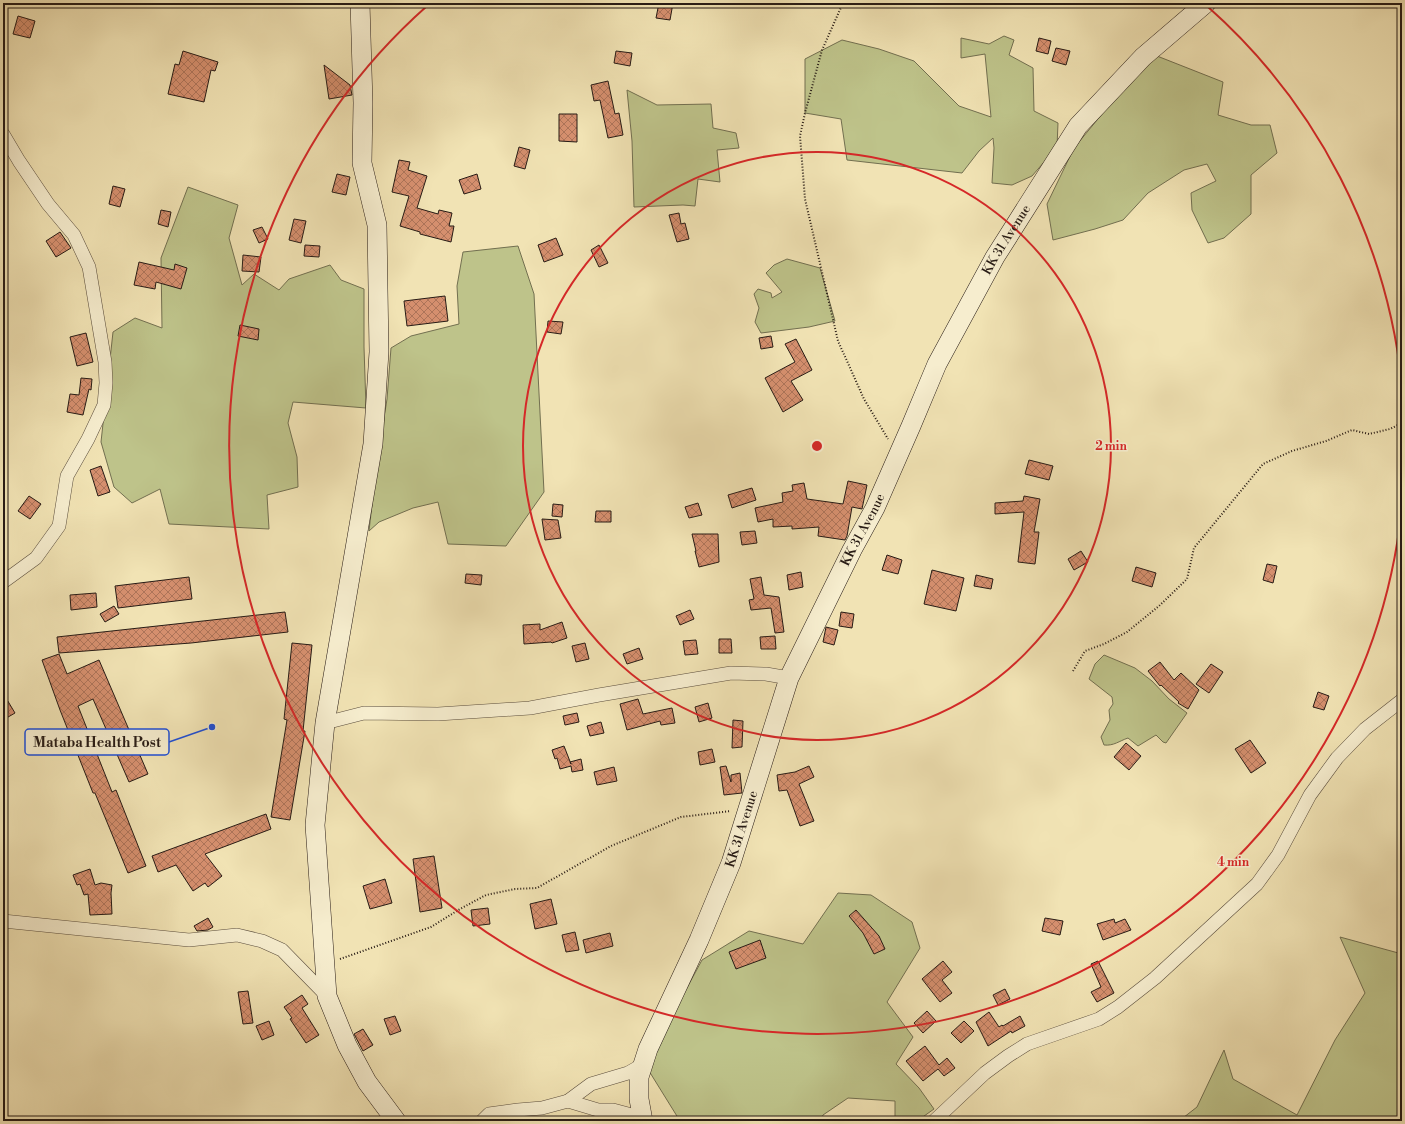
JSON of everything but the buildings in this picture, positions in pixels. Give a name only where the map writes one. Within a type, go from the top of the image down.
[{"type":"street","points":[[360,3],[363,103],[362,163],[377,225],[379,352],[373,444],[325,723],[315,825],[327,996],[347,1045],[367,1082],[396,1121]]},
{"type":"street","name":"KK 31 Avenue","points":[[643,1119],[639,1099],[639,1077],[642,1065],[699,940],[731,864],[789,678],[852,550],[875,508],[937,364],[995,257],[1078,126],[1143,57],[1206,3]]},
{"type":"street","points":[[3,134],[48,204],[74,235],[89,267],[105,362],[106,383],[104,405],[88,439],[67,476],[59,526],[36,558],[3,582]]},
{"type":"street","points":[[325,723],[364,713],[438,714],[530,708],[731,673],[766,674],[789,678]]},
{"type":"street","points":[[934,1121],[985,1073],[1008,1056],[1027,1044],[1099,1019],[1118,1007],[1155,978],[1258,884],[1278,855],[1310,795],[1337,758],[1365,729],[1402,700]]},
{"type":"street","points":[[3,921],[188,940],[237,935],[262,940],[282,950],[327,996]]},
{"type":"street","points":[[482,1121],[489,1114],[542,1108],[568,1101],[591,1084],[628,1073],[642,1065]]},
{"type":"street","points":[[568,1101],[598,1110],[613,1110],[643,1119]]},
{"type":"path","points":[[843,3],[822,50],[800,136],[805,199],[838,341],[864,399],[898,455]]},
{"type":"path","points":[[1073,671],[1085,651],[1104,644],[1127,632],[1160,606],[1187,579],[1194,548],[1263,464],[1292,451],[1326,441],[1352,430],[1369,434],[1390,429],[1402,423]]},
{"type":"path","points":[[326,966],[354,953],[431,927],[486,895],[515,889],[537,888],[611,846],[681,817],[748,808]]},
{"type":"green space","points":[[1004,36],[1014,40],[1009,55],[1033,68],[1034,111],[1058,123],[1057,147],[1032,176],[1012,185],[992,183],[994,148],[993,138],[979,151],[962,173],[847,160],[841,119],[805,113],[805,59],[842,40],[879,49],[914,61],[959,106],[991,117],[985,54],[961,58],[961,38],[989,44]]},
{"type":"green space","points":[[1157,56],[1223,82],[1218,115],[1251,125],[1270,125],[1277,153],[1251,175],[1251,214],[1224,238],[1208,243],[1192,210],[1191,193],[1216,181],[1207,164],[1184,170],[1148,193],[1123,220],[1053,240],[1047,204],[1074,148],[1116,97]]},
{"type":"green space","points":[[627,90],[657,105],[711,104],[713,128],[736,133],[739,148],[717,150],[720,182],[698,179],[695,206],[634,207],[632,141]]},
{"type":"green space","points":[[188,187],[238,205],[229,238],[242,285],[254,274],[279,290],[289,279],[330,265],[341,280],[364,289],[366,408],[293,402],[288,423],[297,457],[298,487],[267,495],[269,529],[169,524],[160,489],[132,503],[114,487],[101,442],[113,332],[135,318],[162,328],[161,258]]},
{"type":"green space","points":[[518,246],[534,294],[544,492],[506,546],[448,544],[438,502],[413,508],[379,522],[369,531],[376,470],[387,399],[391,348],[411,336],[459,324],[457,286],[463,252]]},
{"type":"green space","points":[[787,259],[820,268],[835,321],[809,327],[761,333],[755,322],[759,308],[754,294],[758,289],[771,293],[772,298],[782,292],[766,273],[774,265]]},
{"type":"green space","points":[[1104,655],[1135,668],[1152,681],[1169,699],[1187,713],[1166,743],[1156,735],[1138,746],[1128,738],[1114,744],[1104,745],[1101,737],[1110,720],[1109,710],[1113,704],[1112,697],[1089,679],[1095,664]]},
{"type":"green space","points":[[838,893],[871,895],[912,922],[920,948],[887,1002],[913,1037],[896,1064],[919,1088],[934,1109],[917,1121],[895,1121],[895,1101],[848,1098],[823,1115],[820,1121],[680,1121],[649,1071],[668,1023],[702,960],[749,931],[803,944]]},
{"type":"green space","points":[[1340,937],[1402,954],[1402,1121],[1179,1121],[1197,1107],[1224,1050],[1233,1079],[1297,1115],[1335,1040],[1365,993]]},
{"type":"place","name":"Mataba Health Post","points":[[212,727]]}]
